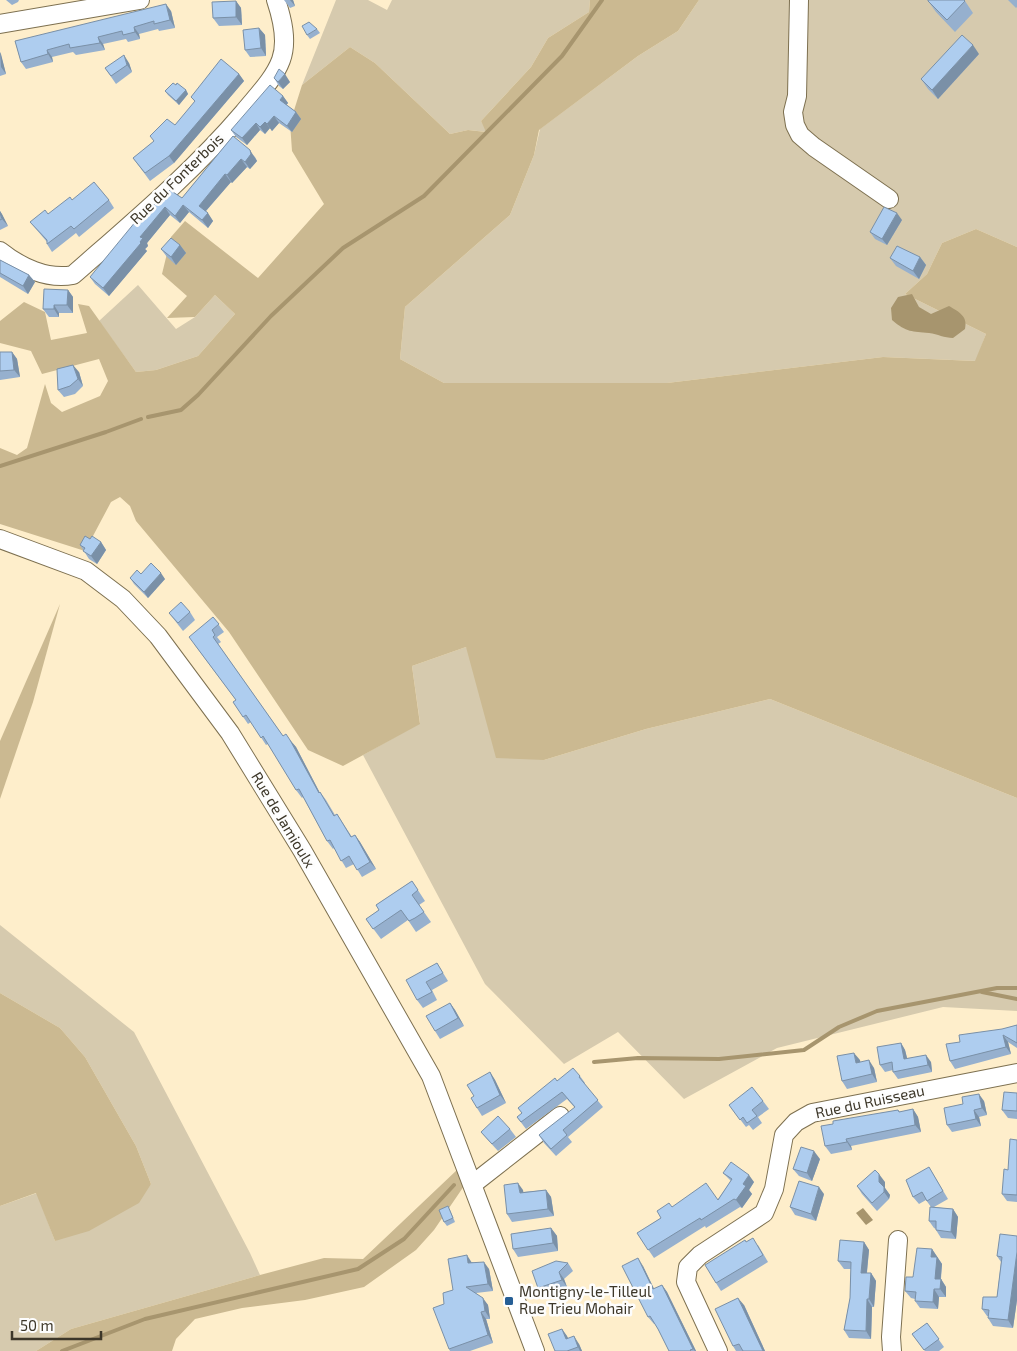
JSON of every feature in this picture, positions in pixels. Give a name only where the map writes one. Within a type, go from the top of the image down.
[{"type":"street","points":[[0,24],[140,0]]},
{"type":"street","name":"Rue du Fonterbois","points":[[0,251],[39,273],[67,276],[73,275],[121,233],[217,143],[272,76],[281,59],[284,43],[276,0]]},
{"type":"street","points":[[799,0],[797,96],[793,112],[795,125],[800,135],[814,147],[889,199]]},
{"type":"street","name":"Rue de Jamioulx","points":[[0,539],[86,571],[123,599],[158,636],[230,733],[302,850],[431,1076],[535,1351]]},
{"type":"street","name":"Rue du Ruisseau","points":[[718,1351],[686,1282],[688,1267],[700,1255],[764,1213],[774,1189],[784,1135],[796,1122],[812,1113],[1017,1073]]},
{"type":"street","points":[[473,1184],[560,1116]]},
{"type":"street","points":[[892,1351],[891,1337],[898,1240]]},
{"type":"shaded area","points":[[336,0],[368,0],[387,10],[392,0],[590,0],[589,12],[548,38],[531,67],[481,121],[487,132],[468,130],[450,134],[375,63],[350,47],[302,85]]},
{"type":"shaded area","points":[[590,0],[699,0],[678,31],[638,56],[539,130],[534,155],[510,215],[405,307],[400,359],[444,383],[667,383],[883,357],[975,361],[986,334],[905,294],[927,274],[942,243],[976,229],[1017,247],[1017,798],[770,699],[646,729],[544,760],[496,758],[466,647],[412,666],[420,724],[343,766],[308,750],[229,632],[136,521],[130,506],[120,497],[111,502],[85,551],[0,524],[0,448],[17,455],[27,448],[45,384],[51,403],[62,412],[100,396],[108,381],[99,359],[42,374],[31,351],[0,343],[0,321],[24,302],[45,312],[51,340],[87,333],[78,304],[89,306],[136,372],[156,370],[198,356],[235,314],[215,295],[195,317],[167,318],[187,296],[162,274],[171,237],[185,221],[258,278],[324,204],[292,151],[290,123],[302,85],[350,47],[375,63],[450,134],[468,130],[486,132],[481,121],[531,67],[548,38],[589,12]]},
{"type":"shaded area","points":[[699,0],[1017,0],[1017,247],[976,229],[942,243],[927,274],[905,294],[986,334],[976,361],[883,357],[667,383],[444,383],[400,359],[405,307],[510,215],[534,155],[540,129],[638,56],[678,31]]},
{"type":"shaded area","points":[[138,285],[176,329],[195,317],[215,295],[235,314],[198,356],[156,370],[136,372],[99,321]]},
{"type":"shaded area","points":[[912,294],[919,307],[931,314],[949,306],[956,310],[964,318],[965,329],[953,338],[910,331],[902,327],[892,320],[891,308],[898,297]]},
{"type":"shaded area","points":[[60,604],[33,702],[0,799],[0,741]]},
{"type":"shaded area","points":[[466,647],[544,760],[646,729],[770,699],[1017,798],[1017,1011],[943,1007],[777,1048],[684,1099],[618,1032],[564,1064],[485,984],[363,755],[420,723],[412,666]]},
{"type":"shaded area","points":[[0,925],[134,1032],[260,1275],[71,1329],[36,1351],[0,1351],[0,1206],[37,1193],[55,1241],[151,1184],[136,1146],[85,1057],[60,1028],[0,993]]},
{"type":"shaded area","points":[[0,993],[60,1028],[85,1057],[136,1146],[151,1184],[139,1203],[89,1231],[55,1241],[36,1193],[0,1206]]},
{"type":"shaded area","points":[[458,1169],[464,1186],[434,1230],[416,1250],[364,1287],[305,1300],[242,1308],[195,1319],[176,1339],[172,1351],[36,1351],[71,1329],[260,1275],[324,1258],[363,1259]]},
{"type":"shaded area","points":[[863,1208],[873,1220],[866,1225],[856,1213]]},
{"type":"building","points":[[928,0],[964,0],[965,1],[947,20]]},
{"type":"building","points":[[236,1],[236,17],[213,18],[212,2]]},
{"type":"building","points":[[166,4],[170,20],[154,24],[154,21],[134,27],[135,32],[123,35],[122,31],[98,37],[100,43],[70,48],[69,44],[47,50],[48,54],[21,62],[15,41]]},
{"type":"building","points":[[309,22],[317,29],[307,35],[302,26]]},
{"type":"building","points":[[259,28],[261,48],[245,50],[243,30]]},
{"type":"building","points":[[962,35],[973,45],[932,90],[921,79]]},
{"type":"building","points":[[124,55],[127,65],[111,76],[105,68]]},
{"type":"building","points":[[221,59],[239,74],[169,156],[145,173],[133,158],[154,141],[150,136],[167,119],[175,125],[195,101],[191,97]]},
{"type":"building","points":[[279,69],[285,74],[278,82],[274,78]]},
{"type":"building","points":[[173,83],[176,85],[177,83],[186,90],[176,101],[165,91]]},
{"type":"building","points":[[270,85],[283,96],[280,100],[296,112],[287,126],[274,116],[267,124],[265,122],[260,127],[256,123],[242,138],[231,130]]},
{"type":"building","points":[[233,136],[250,150],[251,154],[245,162],[241,159],[227,175],[225,174],[199,206],[208,213],[202,220],[183,205],[175,216],[165,207],[140,237],[143,238],[141,243],[103,288],[90,277],[136,221],[170,190],[182,198]]},
{"type":"building","points":[[94,182],[109,200],[74,229],[71,226],[47,244],[47,240],[30,222],[45,210],[48,214],[70,197],[72,200]]},
{"type":"building","points":[[884,207],[897,213],[882,239],[870,232]]},
{"type":"building","points":[[171,238],[180,245],[171,257],[161,249]]},
{"type":"building","points":[[897,246],[920,257],[913,271],[890,258]]},
{"type":"building","points":[[0,260],[29,275],[23,286],[0,273]]},
{"type":"building","points":[[44,289],[68,290],[67,305],[54,305],[54,309],[43,309]]},
{"type":"building","points":[[0,352],[12,352],[14,370],[0,371]]},
{"type":"building","points":[[73,365],[78,379],[70,386],[58,390],[57,369]]},
{"type":"building","points":[[85,536],[90,539],[92,536],[101,542],[91,556],[83,551],[85,548],[80,545]]},
{"type":"building","points":[[151,563],[161,573],[144,592],[130,578],[137,570],[141,574]]},
{"type":"building","points":[[181,602],[190,612],[178,623],[169,613]]},
{"type":"building","points":[[213,617],[219,624],[212,630],[215,635],[213,637],[283,736],[286,734],[334,816],[337,814],[351,837],[355,835],[370,862],[357,870],[349,856],[341,861],[330,840],[327,841],[299,789],[296,790],[263,736],[261,738],[246,715],[243,717],[233,702],[236,700],[189,637]]},
{"type":"building","points":[[412,881],[418,890],[412,895],[424,912],[409,921],[401,910],[373,929],[366,919],[379,910],[376,905]]},
{"type":"building","points":[[437,963],[443,973],[426,982],[432,992],[417,1000],[406,980]]},
{"type":"building","points":[[450,1003],[458,1018],[435,1031],[426,1016]]},
{"type":"building","points":[[1017,1025],[1017,1043],[1003,1035],[1006,1047],[950,1061],[946,1044],[960,1042],[959,1035]]},
{"type":"building","points":[[901,1043],[904,1059],[926,1055],[928,1065],[893,1072],[892,1062],[880,1065],[877,1047]]},
{"type":"building","points":[[854,1053],[856,1063],[869,1060],[872,1074],[842,1081],[837,1056]]},
{"type":"building","points":[[573,1068],[598,1100],[563,1130],[567,1135],[551,1149],[539,1135],[575,1107],[562,1092],[521,1122],[517,1117],[522,1113],[518,1108],[555,1078],[557,1081]]},
{"type":"building","points":[[490,1072],[500,1095],[477,1108],[471,1098],[474,1096],[467,1085]]},
{"type":"building","points":[[752,1087],[763,1101],[752,1110],[757,1116],[747,1123],[743,1117],[740,1120],[729,1105]]},
{"type":"building","points":[[1004,1092],[1017,1093],[1017,1111],[1002,1110]]},
{"type":"building","points":[[979,1094],[982,1108],[974,1110],[976,1119],[947,1125],[944,1108],[963,1104],[962,1097]]},
{"type":"building","points":[[913,1109],[915,1125],[846,1139],[847,1142],[825,1146],[821,1126],[833,1124],[833,1121]]},
{"type":"building","points":[[498,1116],[510,1129],[492,1144],[481,1132]]},
{"type":"building","points":[[1010,1139],[1017,1140],[1017,1195],[1002,1194],[1004,1169],[1008,1170]]},
{"type":"building","points":[[801,1147],[814,1151],[807,1173],[793,1169]]},
{"type":"building","points":[[731,1162],[749,1175],[743,1184],[746,1186],[736,1200],[734,1199],[701,1220],[700,1218],[648,1250],[637,1233],[661,1218],[657,1211],[669,1203],[672,1207],[706,1183],[718,1200],[732,1179],[723,1173]]},
{"type":"building","points":[[929,1167],[943,1191],[927,1201],[922,1192],[913,1197],[906,1180]]},
{"type":"building","points":[[875,1170],[879,1174],[879,1182],[884,1187],[884,1192],[872,1203],[857,1186]]},
{"type":"building","points":[[799,1181],[819,1187],[811,1214],[790,1207]]},
{"type":"building","points":[[518,1183],[520,1193],[546,1190],[548,1209],[507,1214],[504,1185]]},
{"type":"building","points":[[448,1206],[453,1218],[444,1222],[439,1210]]},
{"type":"building","points":[[930,1207],[953,1209],[951,1232],[936,1230],[936,1221],[929,1221]]},
{"type":"building","points":[[551,1228],[553,1243],[513,1249],[511,1234]]},
{"type":"building","points":[[1000,1234],[1017,1236],[1017,1252],[1008,1320],[988,1318],[989,1310],[982,1309],[983,1297],[997,1297],[1002,1257],[997,1256]]},
{"type":"building","points":[[753,1238],[763,1255],[716,1283],[705,1265],[745,1240],[746,1242]]},
{"type":"building","points":[[840,1240],[864,1242],[861,1273],[871,1273],[869,1299],[867,1299],[866,1331],[844,1330],[850,1298],[851,1262],[838,1261]]},
{"type":"building","points":[[917,1248],[932,1249],[931,1257],[937,1257],[935,1279],[941,1279],[940,1289],[934,1289],[933,1302],[915,1301],[916,1292],[905,1291],[906,1277],[913,1277]]},
{"type":"building","points":[[467,1255],[468,1263],[484,1262],[488,1284],[466,1287],[483,1298],[485,1311],[481,1312],[488,1335],[449,1349],[433,1308],[444,1304],[443,1293],[453,1290],[448,1259]]},
{"type":"building","points":[[638,1258],[653,1289],[662,1285],[693,1349],[691,1351],[669,1351],[650,1316],[648,1317],[622,1266]]},
{"type":"building","points":[[556,1261],[568,1263],[559,1272],[562,1280],[538,1288],[532,1271]]},
{"type":"building","points":[[738,1298],[763,1351],[743,1351],[739,1344],[733,1346],[715,1309]]},
{"type":"building","points":[[927,1323],[939,1339],[924,1350],[912,1334]]},
{"type":"building","points":[[562,1329],[566,1339],[574,1336],[578,1347],[567,1351],[555,1351],[548,1334]]},
{"type":"waterway","points":[[148,417],[181,410],[198,395],[271,316],[343,248],[424,196],[562,56],[602,0]]},
{"type":"waterway","points":[[0,466],[141,419]]},
{"type":"waterway","points":[[594,1062],[638,1058],[719,1059],[804,1050],[839,1027],[877,1011],[997,988],[1017,988]]},
{"type":"waterway","points":[[982,992],[1017,999]]},
{"type":"waterway","points":[[62,1351],[145,1319],[358,1269],[404,1239],[454,1185]]},
{"type":"place","name":"Montigny-le-Tilleul Rue Trieu Mohair","points":[[509,1301]]}]
